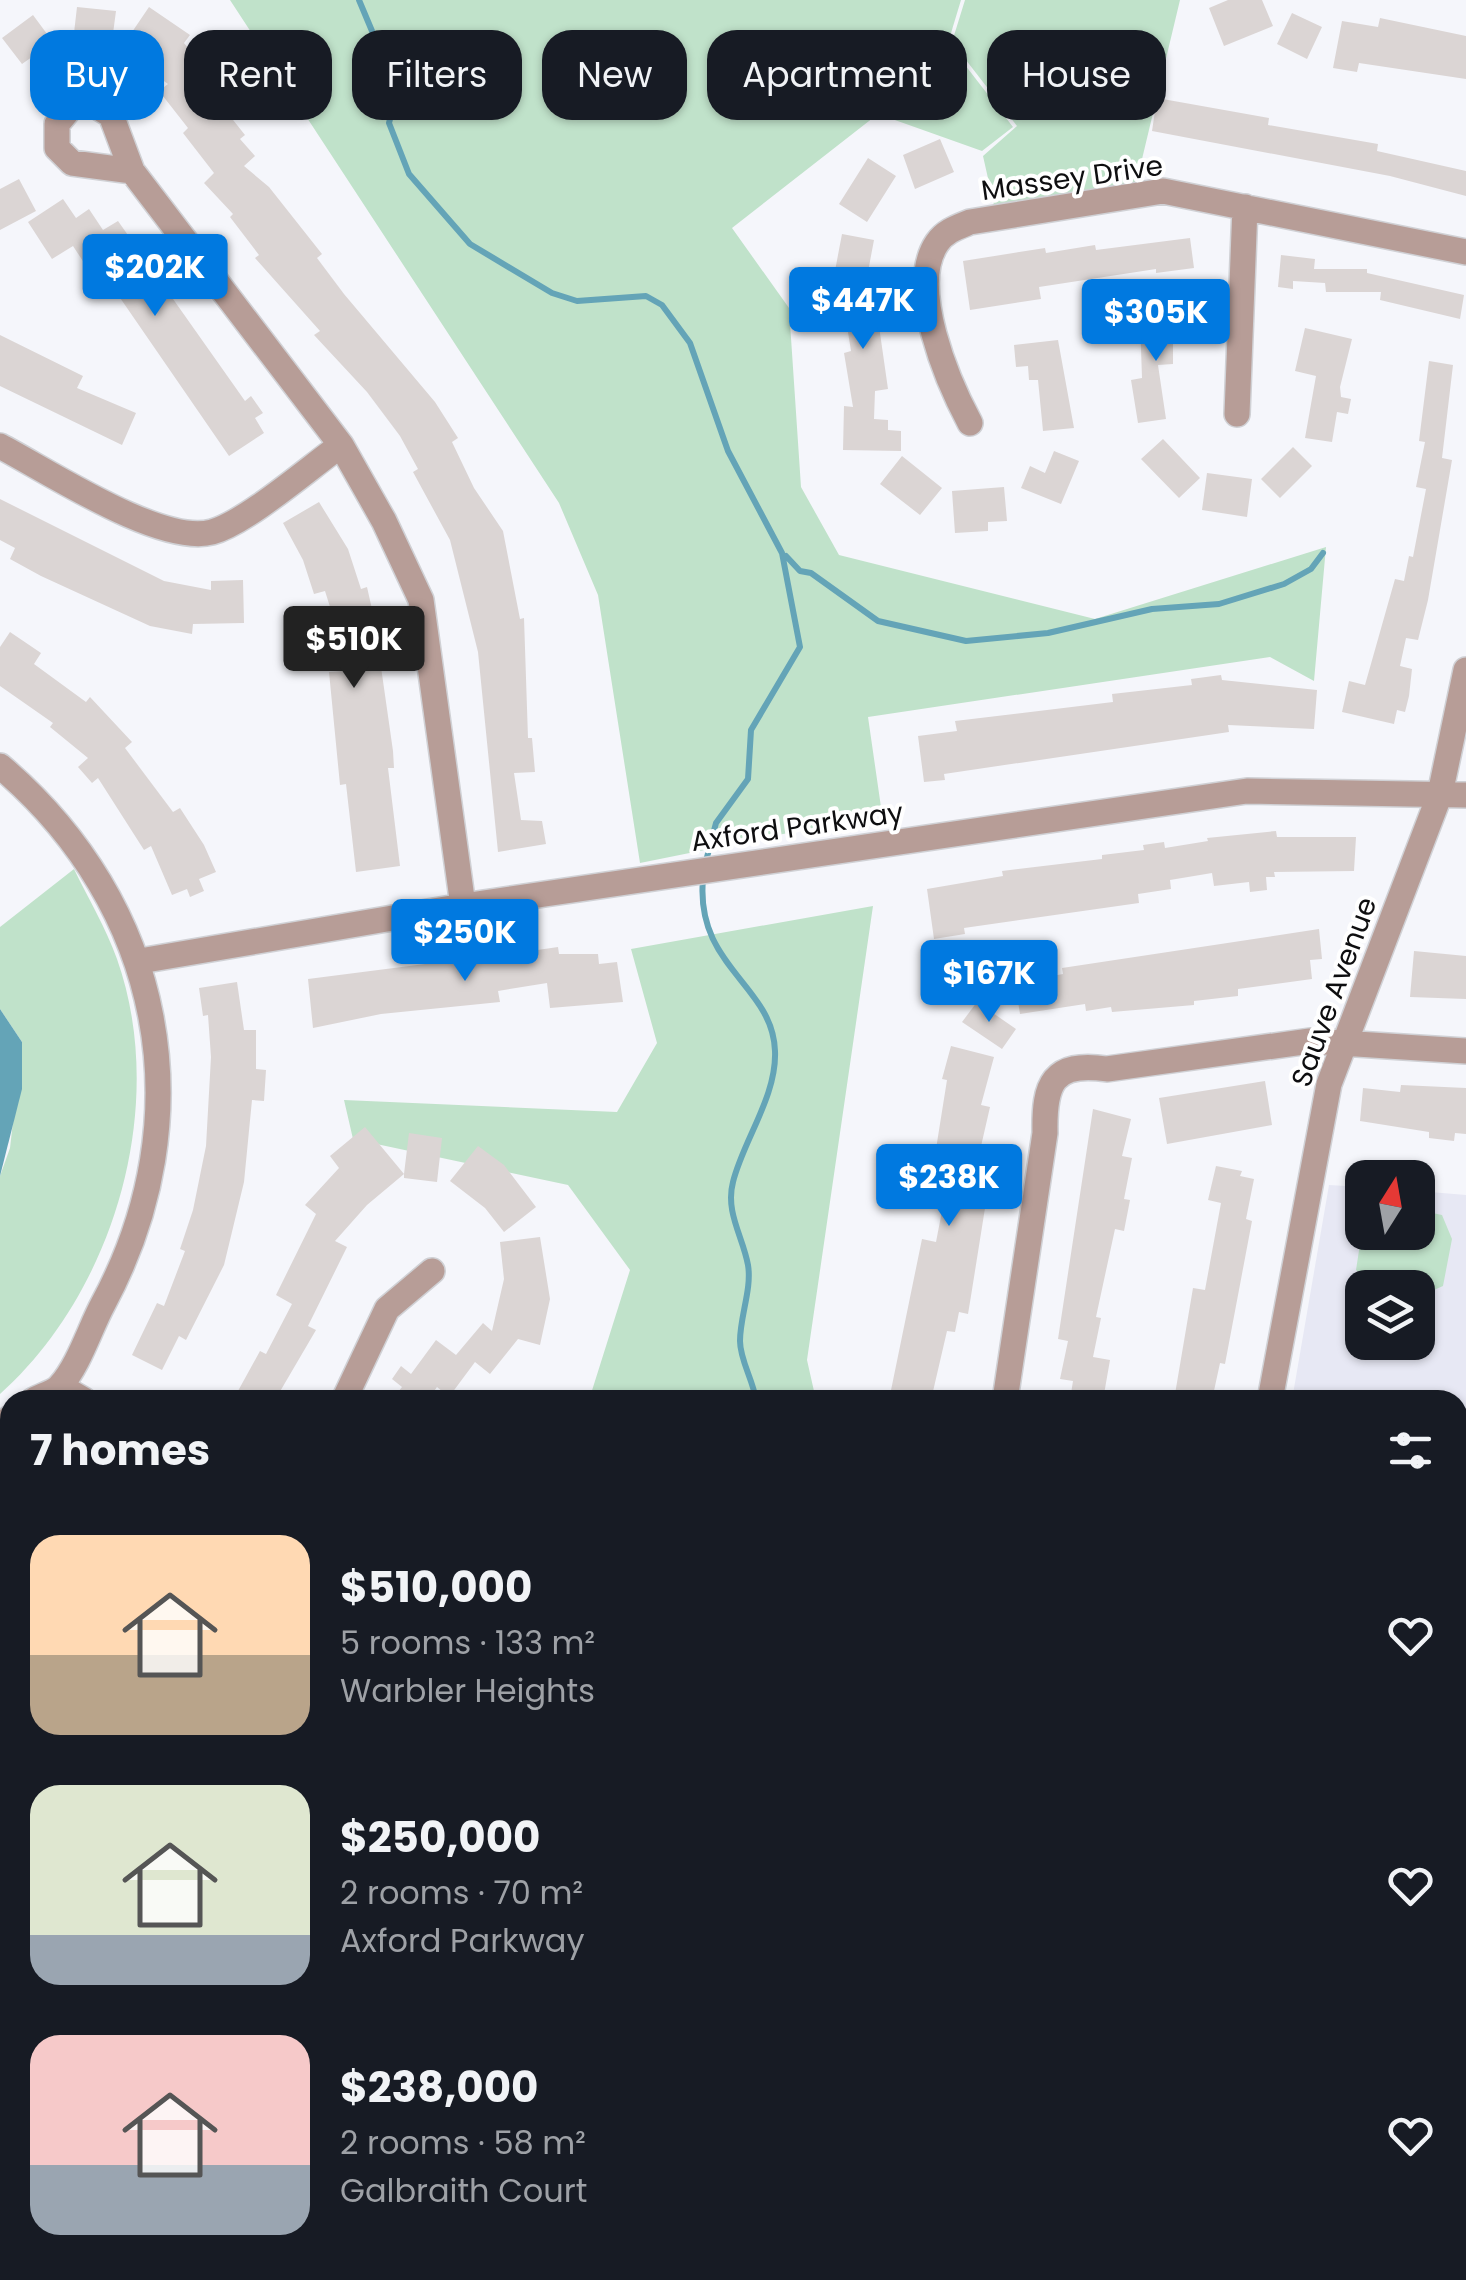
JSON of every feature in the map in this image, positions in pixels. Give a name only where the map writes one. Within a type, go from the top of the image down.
[{"type":"street","points":[[132,171],[340,445],[384,521],[421,600],[462,906]]},
{"type":"street","name":"Massey Drive","points":[[970,423],[941,370],[927,281],[931,254],[946,232],[970,222],[1163,190],[1466,252]]},
{"type":"street","points":[[1237,414],[1245,208]]},
{"type":"street","points":[[0,446],[154,525],[195,534],[230,523],[340,445]]},
{"type":"street","name":"Sauve Avenue","points":[[1272,1390],[1329,1084],[1342,1041],[1453,794],[1466,670]]},
{"type":"street","points":[[0,766],[36,799],[83,858],[140,961],[158,1063],[154,1164],[124,1264],[60,1386],[53,1390]]},
{"type":"street","name":"Axford Parkway","points":[[140,961],[462,906],[1248,791],[1453,794]]},
{"type":"street","points":[[1006,1390],[1048,1086],[1080,1067],[1106,1069],[1310,1041],[1466,1050]]},
{"type":"street","points":[[349,1390],[387,1309],[432,1272]]},
{"type":"street","points":[[60,1386],[67,1390]]},
{"type":"shaded area","points":[[1329,1185],[1345,1186],[1345,1250],[1435,1250],[1435,1192],[1466,1195],[1466,1390],[1294,1390]]},
{"type":"green space","points":[[230,0],[961,0],[952,30],[707,30],[707,120],[870,120],[732,228],[789,308],[801,487],[839,555],[1095,619],[1326,547],[1314,681],[1270,657],[868,717],[882,814],[640,863],[598,595],[559,503],[308,120],[332,120],[332,30],[250,30]]},
{"type":"green space","points":[[965,0],[1180,0],[1166,59],[1166,30],[987,30],[987,87],[967,61],[967,30],[956,30]]},
{"type":"green space","points":[[967,68],[987,93],[987,120],[1008,120],[1013,127],[982,151],[895,120],[967,120]]},
{"type":"green space","points":[[1012,120],[1151,120],[1132,201],[998,223],[983,156],[1017,126]]},
{"type":"green space","points":[[74,869],[117,959],[132,1016],[137,1075],[133,1134],[121,1193],[101,1250],[74,1304],[40,1352],[4,1390],[0,1390],[0,1176],[10,1148],[22,1042],[0,1009],[0,927]]},
{"type":"green space","points":[[873,906],[807,1360],[814,1390],[592,1390],[630,1270],[568,1185],[353,1139],[344,1100],[617,1112],[657,1043],[631,949]]},
{"type":"green space","points":[[1435,1214],[1442,1215],[1452,1239],[1443,1286],[1435,1290],[1435,1270],[1356,1270],[1359,1250],[1435,1250]]},
{"type":"water","points":[[0,1009],[22,1042],[22,1089],[0,1176]]},
{"type":"building","points":[[1228,0],[1262,0],[1273,26],[1224,46],[1209,8]]},
{"type":"building","points":[[77,7],[116,11],[113,30],[74,30]]},
{"type":"building","points":[[149,7],[184,31],[184,120],[233,120],[245,135],[240,139],[255,156],[244,166],[269,187],[322,254],[317,258],[435,402],[458,438],[452,442],[474,488],[503,531],[520,619],[524,618],[528,738],[532,738],[535,772],[514,773],[521,820],[542,821],[546,844],[498,852],[478,652],[450,540],[413,472],[418,469],[400,436],[367,392],[314,335],[320,331],[255,258],[259,255],[230,217],[233,214],[204,183],[214,173],[183,133],[188,128],[164,97],[168,84],[164,81],[164,30],[133,30]]},
{"type":"building","points":[[1292,13],[1322,27],[1307,59],[1277,44]]},
{"type":"building","points":[[33,15],[44,30],[30,30],[30,58],[22,64],[2,38]]},
{"type":"building","points":[[1380,18],[1466,36],[1466,79],[1359,63],[1357,72],[1333,68],[1342,21],[1378,27]]},
{"type":"building","points":[[1166,100],[1269,118],[1268,125],[1378,144],[1377,151],[1466,171],[1466,196],[1390,176],[1152,131],[1154,120],[1166,120]]},
{"type":"building","points":[[940,139],[954,172],[915,189],[903,155]]},
{"type":"building","points":[[868,158],[896,176],[867,222],[839,204]]},
{"type":"building","points":[[19,179],[36,211],[0,230],[0,189]]},
{"type":"building","points":[[63,199],[76,218],[89,209],[103,230],[118,221],[245,401],[251,396],[263,413],[255,418],[264,433],[229,456],[105,276],[96,281],[73,246],[52,259],[28,222]]},
{"type":"building","points":[[842,234],[874,240],[864,293],[874,291],[888,389],[875,391],[874,419],[888,420],[888,430],[901,431],[901,451],[843,450],[844,406],[853,407],[844,353],[851,351],[839,276],[834,276]]},
{"type":"building","points":[[1190,238],[1194,268],[1156,273],[1156,269],[1039,287],[1041,299],[970,310],[963,261],[1045,248],[1046,253],[1095,245],[1096,250]]},
{"type":"building","points":[[1281,255],[1315,259],[1314,269],[1367,269],[1367,273],[1464,295],[1460,319],[1380,300],[1381,292],[1326,292],[1325,283],[1293,281],[1293,289],[1278,287]]},
{"type":"building","points":[[1186,317],[1187,341],[1173,341],[1173,364],[1158,365],[1166,419],[1138,423],[1131,380],[1142,378],[1140,319]]},
{"type":"building","points":[[1305,328],[1352,339],[1340,387],[1341,397],[1351,399],[1348,414],[1337,412],[1332,442],[1305,438],[1316,376],[1295,371]]},
{"type":"building","points":[[0,335],[83,376],[77,388],[136,413],[122,445],[0,386]]},
{"type":"building","points":[[1058,340],[1074,428],[1043,431],[1038,380],[1029,380],[1028,366],[1016,367],[1014,345]]},
{"type":"building","points":[[1429,361],[1453,365],[1442,458],[1452,460],[1418,640],[1406,638],[1400,666],[1412,669],[1409,696],[1405,712],[1397,710],[1394,724],[1342,712],[1349,681],[1365,685],[1395,579],[1404,581],[1409,556],[1413,557],[1426,489],[1416,487],[1425,442],[1419,441]]},
{"type":"building","points":[[1163,439],[1200,478],[1179,498],[1141,459]]},
{"type":"building","points":[[1293,447],[1312,466],[1280,498],[1261,479]]},
{"type":"building","points":[[1054,451],[1079,461],[1061,504],[1021,488],[1030,466],[1045,473]]},
{"type":"building","points":[[902,456],[942,488],[920,515],[880,484]]},
{"type":"building","points":[[1207,473],[1252,479],[1247,517],[1202,510]]},
{"type":"building","points":[[1004,487],[1007,521],[988,522],[988,531],[955,533],[952,491]]},
{"type":"building","points":[[0,499],[164,581],[211,590],[211,581],[243,580],[244,623],[193,624],[192,634],[150,626],[41,576],[10,559],[15,548],[0,540]]},
{"type":"building","points":[[319,502],[348,549],[361,589],[367,587],[374,618],[393,751],[394,768],[388,768],[400,866],[356,872],[346,784],[340,785],[329,672],[342,671],[336,626],[325,591],[314,594],[303,560],[283,523]]},
{"type":"building","points":[[10,632],[41,653],[34,664],[86,702],[90,697],[132,742],[125,748],[173,812],[180,808],[204,845],[216,872],[199,879],[204,891],[190,897],[187,889],[172,895],[151,846],[144,850],[98,778],[92,783],[78,767],[88,758],[50,727],[53,723],[0,686],[0,647]]},
{"type":"building","points":[[1221,675],[1222,680],[1317,690],[1314,729],[1228,725],[1229,732],[944,774],[945,780],[924,782],[918,736],[957,731],[955,721],[1113,702],[1112,694],[1192,685],[1191,679]]},
{"type":"building","points":[[1276,831],[1277,837],[1356,837],[1354,871],[1274,872],[1275,877],[1266,877],[1267,890],[1250,892],[1249,882],[1214,886],[1212,873],[1170,880],[1171,889],[1138,894],[1139,903],[964,928],[965,934],[934,939],[927,889],[1003,876],[1002,871],[1102,859],[1102,855],[1144,850],[1143,845],[1164,842],[1165,848],[1208,841],[1207,838]]},
{"type":"building","points":[[1319,929],[1322,959],[1310,960],[1312,979],[1238,989],[1238,996],[1194,1001],[1194,1005],[1112,1012],[1111,1007],[1086,1011],[1085,1004],[1020,1014],[1015,983],[1063,974],[1062,968]]},
{"type":"building","points":[[523,943],[524,952],[558,947],[559,954],[598,954],[599,964],[617,962],[623,1002],[550,1008],[547,983],[498,991],[500,1002],[381,1014],[313,1028],[308,979],[425,964]]},
{"type":"building","points":[[1414,951],[1466,956],[1466,999],[1410,997]]},
{"type":"building","points":[[237,982],[244,1030],[256,1030],[256,1069],[266,1070],[264,1101],[252,1100],[244,1182],[224,1265],[186,1340],[179,1336],[162,1370],[132,1355],[157,1303],[164,1306],[185,1251],[180,1249],[193,1210],[206,1146],[211,1057],[208,1015],[203,1016],[199,988]]},
{"type":"building","points":[[977,1002],[1016,1029],[1002,1049],[962,1022]]},
{"type":"building","points":[[951,1046],[994,1057],[981,1105],[990,1107],[979,1155],[993,1158],[968,1314],[959,1312],[955,1332],[947,1331],[933,1390],[891,1390],[922,1239],[936,1242],[947,1185],[945,1177],[932,1174],[947,1080],[942,1079]]},
{"type":"building","points":[[1265,1081],[1272,1125],[1167,1144],[1159,1098]]},
{"type":"building","points":[[1401,1085],[1466,1088],[1466,1134],[1455,1133],[1454,1141],[1429,1138],[1429,1132],[1360,1121],[1363,1088],[1400,1092]]},
{"type":"building","points":[[1093,1109],[1131,1119],[1122,1156],[1132,1158],[1124,1199],[1130,1200],[1124,1231],[1115,1229],[1096,1317],[1101,1318],[1093,1357],[1110,1360],[1105,1390],[1072,1390],[1073,1381],[1060,1379],[1068,1341],[1058,1339]]},
{"type":"building","points":[[365,1127],[404,1174],[367,1205],[335,1241],[347,1247],[308,1326],[316,1330],[281,1390],[239,1390],[260,1351],[266,1354],[292,1304],[276,1295],[316,1214],[305,1205],[339,1168],[330,1156]]},
{"type":"building","points":[[409,1133],[442,1138],[437,1182],[404,1178]]},
{"type":"building","points":[[478,1146],[504,1165],[536,1207],[504,1232],[485,1208],[450,1181]]},
{"type":"building","points":[[1216,1166],[1242,1171],[1240,1176],[1254,1179],[1246,1219],[1252,1221],[1225,1364],[1220,1363],[1214,1390],[1176,1390],[1193,1288],[1205,1290],[1221,1203],[1208,1200]]},
{"type":"building","points":[[540,1237],[550,1299],[540,1345],[518,1339],[490,1374],[475,1362],[454,1390],[400,1390],[402,1387],[392,1379],[401,1366],[411,1374],[436,1340],[456,1355],[483,1323],[492,1331],[504,1279],[500,1242]]},
{"type":"waterway","points":[[359,0],[372,31],[392,111],[389,123],[409,174],[470,244],[552,293],[577,301],[646,296],[662,305],[690,343],[728,451],[782,553],[800,647],[751,730],[748,779],[716,823],[706,861]]},
{"type":"waterway","points":[[786,556],[800,571],[811,573],[878,621],[966,641],[1048,633],[1152,609],[1219,604],[1284,584],[1311,569],[1323,553]]},
{"type":"waterway","points":[[703,879],[704,909],[711,934],[762,1009],[775,1051],[771,1085],[731,1193],[749,1274],[741,1348],[753,1390]]}]
